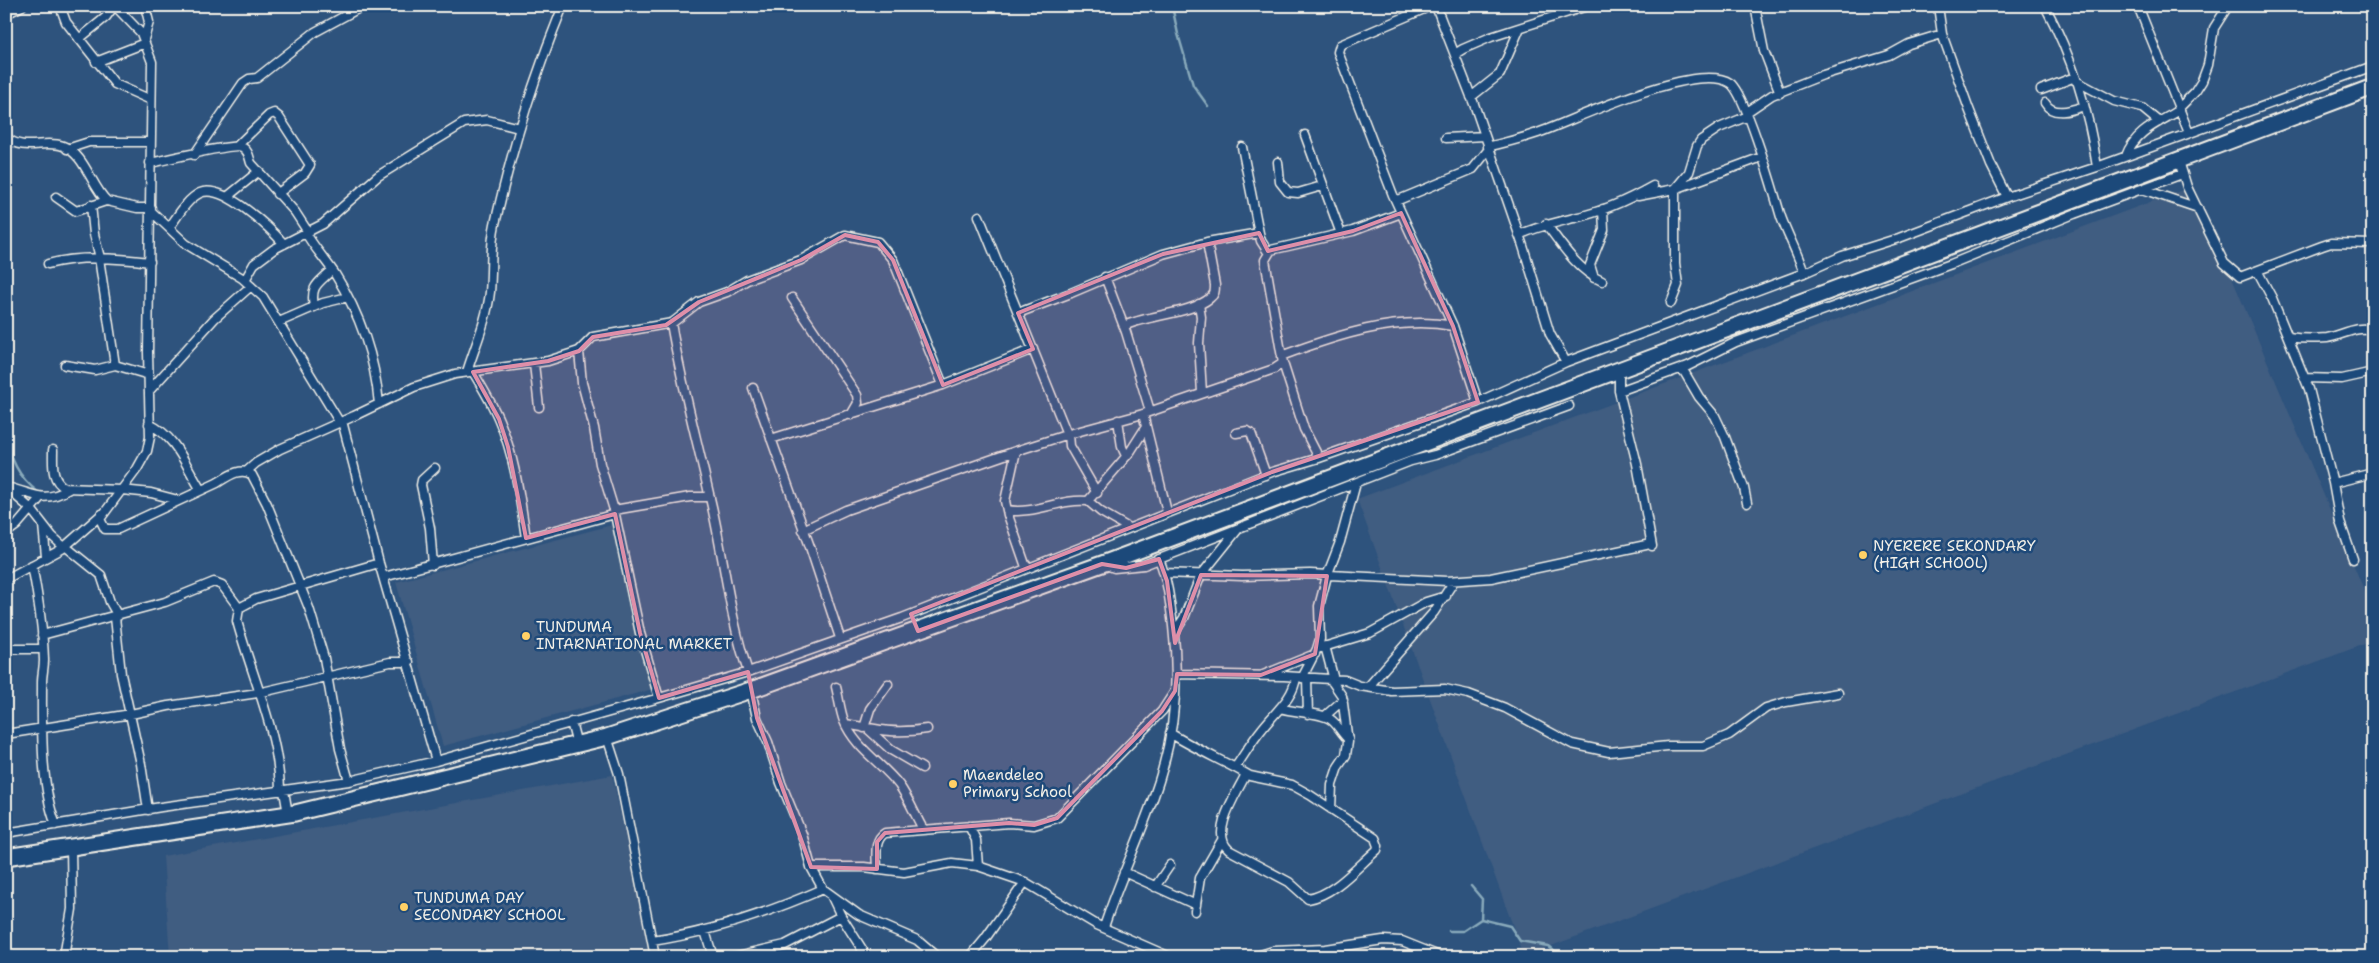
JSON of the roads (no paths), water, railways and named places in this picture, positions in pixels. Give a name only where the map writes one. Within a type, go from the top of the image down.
[{"type":"highway","points":[[6,857],[288,814],[577,746],[607,737],[872,648],[1102,564],[1619,372],[2178,158],[2373,87]]},
{"type":"street","points":[[6,14],[22,6]]},
{"type":"street","points":[[60,6],[66,22],[115,84],[151,100]]},
{"type":"street","points":[[6,579],[64,547],[102,514],[122,490],[147,451],[150,437],[150,142],[152,62],[141,33],[115,6],[106,17],[79,39]]},
{"type":"street","points":[[144,41],[149,22],[145,6]]},
{"type":"street","points":[[194,155],[243,84],[249,79],[258,78],[315,32],[362,6]]},
{"type":"street","points":[[526,538],[518,488],[499,419],[470,372],[490,293],[494,226],[519,128],[537,69],[563,6]]},
{"type":"street","points":[[1478,402],[1453,326],[1401,213],[1338,52],[1340,45],[1431,6],[1437,8],[1485,136],[1550,334],[1566,362]]},
{"type":"street","points":[[1455,54],[1474,43],[1519,30],[1587,6]]},
{"type":"street","points":[[1755,6],[1764,51],[1780,93]]},
{"type":"street","points":[[1938,6],[1942,34],[1991,165],[2007,197]]},
{"type":"street","points":[[2044,6],[2058,30],[2076,79],[2084,106],[2097,167]]},
{"type":"street","points":[[2138,6],[2189,133]]},
{"type":"street","points":[[2126,156],[2134,140],[2180,109],[2195,92],[2202,81],[2208,65],[2214,28],[2228,6]]},
{"type":"street","points":[[1471,97],[1500,74],[1519,30]]},
{"type":"street","points":[[1671,302],[1678,285],[1674,263],[1675,190],[1692,167],[1694,154],[1701,140],[1748,114],[1762,101],[1780,93],[1823,75],[1889,55],[1909,44],[1942,34]]},
{"type":"street","points":[[96,62],[144,41]]},
{"type":"street","points":[[6,833],[349,781],[436,761],[748,672],[840,638],[902,618],[1127,527],[1266,475],[1478,402],[1566,362],[1804,273],[1842,256],[1899,238],[2007,197],[2097,167],[2373,66]]},
{"type":"street","points":[[2042,90],[2076,79],[2114,101],[2142,108],[2159,122]]},
{"type":"street","points":[[1396,201],[1473,169],[1488,148],[1540,132],[1596,109],[1650,90],[1691,81],[1728,82],[1737,89],[1748,114],[1781,217],[1804,273]]},
{"type":"street","points":[[2045,103],[2049,108],[2056,111],[2072,110],[2084,106]]},
{"type":"street","points":[[150,163],[237,146],[269,114],[274,113],[279,117],[310,166],[305,173],[277,194]]},
{"type":"street","points":[[244,280],[254,264],[284,244],[323,224],[378,176],[464,123],[487,120],[519,128]]},
{"type":"street","points":[[1305,135],[1341,234]]},
{"type":"street","points":[[1446,138],[1485,136]]},
{"type":"street","points":[[6,137],[22,145],[55,145],[67,149],[76,156],[106,201]]},
{"type":"street","points":[[67,149],[89,142],[150,142]]},
{"type":"street","points":[[237,146],[249,154],[251,163],[295,212],[348,297],[367,340],[374,364],[379,404]]},
{"type":"street","points":[[1242,147],[1259,233],[1268,252],[1265,260],[1282,360],[1304,429],[1319,458]]},
{"type":"street","points":[[1636,196],[1675,190],[1762,157]]},
{"type":"street","points":[[2178,158],[2182,174],[2224,263],[2231,272],[2240,277],[2258,272],[2331,243],[2373,244]]},
{"type":"street","points":[[1278,162],[1280,182],[1288,192],[1298,193],[1322,186]]},
{"type":"street","points":[[227,197],[258,170]]},
{"type":"street","points":[[1619,391],[1682,368],[1736,342],[1981,252],[2182,174]]},
{"type":"street","points":[[1519,235],[1546,224],[1574,219],[1603,209],[1636,196],[1653,186]]},
{"type":"street","points":[[2142,189],[2198,208]]},
{"type":"street","points":[[169,228],[184,208],[201,192],[216,193],[227,197],[258,219],[284,244]]},
{"type":"street","points":[[56,197],[74,210],[106,201],[151,209],[186,244],[244,280],[262,298],[341,422],[378,563],[384,577],[409,662],[436,761]]},
{"type":"street","points":[[91,204],[115,365]]},
{"type":"street","points":[[1546,224],[1581,268],[1598,280],[1590,265],[1604,230],[1603,209]]},
{"type":"street","points":[[1268,252],[1341,234],[1401,213]]},
{"type":"street","points":[[979,216],[1068,434],[1070,446],[1097,493]]},
{"type":"street","points":[[1018,313],[1163,254],[1207,242],[1259,233]]},
{"type":"street","points":[[102,514],[100,519],[105,529],[118,529],[230,474],[246,472],[256,463],[280,449],[414,387],[470,372],[534,364],[569,356],[579,351],[593,337],[607,333],[670,324],[699,302],[727,292],[747,280],[802,260],[845,235],[878,242],[893,260],[943,385]]},
{"type":"street","points":[[1124,326],[1209,300],[1216,292],[1207,242]]},
{"type":"street","points":[[48,264],[65,260],[100,258],[150,262]]},
{"type":"street","points":[[314,307],[312,295],[315,287],[319,280],[332,270]]},
{"type":"street","points":[[2258,272],[2272,298],[2306,378],[2333,483],[2340,522],[2353,559]]},
{"type":"street","points":[[1105,277],[1124,326],[1147,412],[1146,427],[1167,512]]},
{"type":"street","points":[[149,391],[214,319],[251,286]]},
{"type":"street","points":[[278,322],[314,307],[348,297]]},
{"type":"street","points":[[792,298],[857,395],[858,403],[851,415]]},
{"type":"street","points":[[1199,304],[1202,317],[1199,343],[1202,393]]},
{"type":"street","points":[[803,530],[846,510],[1016,451],[1147,412],[1274,368],[1282,360],[1355,331],[1428,321],[1453,326]]},
{"type":"street","points":[[670,324],[676,359],[689,404],[710,497],[736,638],[748,672]]},
{"type":"street","points":[[2288,337],[2309,340],[2363,329],[2373,331]]},
{"type":"street","points":[[771,439],[943,385],[1033,349]]},
{"type":"street","points":[[579,351],[582,383],[594,428],[600,464],[614,512],[640,633],[659,698]]},
{"type":"street","points":[[65,364],[95,370],[115,365],[149,375]]},
{"type":"street","points":[[534,364],[539,407]]},
{"type":"street","points":[[1682,368],[1699,397],[1715,416],[1744,488],[1747,503]]},
{"type":"street","points":[[1165,573],[1454,581],[1491,578],[1649,546],[1637,464],[1619,391],[1619,372]]},
{"type":"street","points":[[2306,378],[2342,379],[2373,372]]},
{"type":"street","points":[[753,388],[840,638]]},
{"type":"street","points":[[1102,564],[1114,568],[1126,568],[1159,559],[1411,461],[1435,455],[1569,406]]},
{"type":"street","points":[[1118,420],[1122,448],[1126,456]]},
{"type":"street","points":[[149,424],[170,439],[200,490]]},
{"type":"street","points":[[1007,510],[1032,511],[1066,502],[1088,501],[1097,493],[1126,456],[1146,427]]},
{"type":"street","points":[[1236,433],[1247,431],[1251,433],[1266,475]]},
{"type":"street","points":[[53,450],[54,476],[58,484],[69,489],[122,490],[150,493],[178,500]]},
{"type":"street","points":[[1016,451],[1006,501],[1007,510],[1026,567]]},
{"type":"street","points":[[433,565],[430,528],[421,485],[422,480],[435,468]]},
{"type":"street","points":[[246,472],[256,479],[302,587],[324,658],[340,749],[349,781]]},
{"type":"street","points":[[2333,483],[2373,473]]},
{"type":"street","points":[[1235,768],[1261,730],[1302,678],[1319,650],[1320,606],[1327,576],[1340,542],[1356,483]]},
{"type":"street","points":[[7,488],[40,498],[51,497],[69,489]]},
{"type":"street","points":[[7,488],[31,509],[64,547],[100,575],[117,617],[121,674],[148,810]]},
{"type":"street","points":[[384,577],[433,565],[614,512],[690,497],[710,497]]},
{"type":"street","points":[[6,533],[17,525],[40,498]]},
{"type":"street","points":[[1088,501],[1101,512],[1127,527]]},
{"type":"street","points":[[43,525],[46,557]]},
{"type":"street","points":[[1174,634],[1184,618],[1202,574],[1240,526]]},
{"type":"street","points":[[1104,927],[1160,780],[1170,733],[1177,674],[1174,634],[1165,573],[1159,559]]},
{"type":"street","points":[[239,608],[256,599],[302,587],[378,563]]},
{"type":"street","points":[[32,565],[42,635],[43,728],[49,807],[56,825]]},
{"type":"street","points":[[1368,686],[1382,669],[1399,654],[1412,634],[1434,612],[1454,581]]},
{"type":"street","points":[[42,635],[80,624],[117,617],[165,602],[214,582],[222,585],[239,608],[237,620],[271,735],[288,814]]},
{"type":"street","points":[[1261,675],[1319,650],[1370,633],[1426,602],[1446,596]]},
{"type":"street","points":[[902,618],[908,635]]},
{"type":"street","points":[[866,630],[872,648]]},
{"type":"street","points":[[6,649],[42,649]]},
{"type":"street","points":[[1319,650],[1343,700],[1348,739],[1346,755],[1338,767],[1332,784],[1331,809]]},
{"type":"street","points":[[6,734],[168,706],[258,693],[390,662],[409,662]]},
{"type":"street","points":[[1177,674],[1261,675],[1332,680],[1392,691],[1444,689],[1468,694],[1505,708],[1572,744],[1609,752],[1668,746],[1703,746],[1729,735],[1766,708],[1786,702],[1838,693]]},
{"type":"street","points":[[1302,678],[1308,714]]},
{"type":"street","points":[[866,729],[870,709],[888,684]]},
{"type":"street","points":[[836,687],[846,724],[865,751],[885,768],[899,785],[909,800],[923,829]]},
{"type":"street","points":[[751,690],[757,718],[768,742],[812,866],[823,889],[859,915],[917,940],[937,957]]},
{"type":"street","points":[[877,869],[877,842],[880,836],[891,832],[1009,823],[1034,825],[1057,818],[1162,711],[1175,691]]},
{"type":"street","points":[[1325,716],[1343,700]]},
{"type":"street","points":[[1280,708],[1325,716],[1334,722],[1348,739]]},
{"type":"street","points":[[570,722],[577,746]]},
{"type":"street","points":[[846,724],[866,729],[903,733],[928,729]]},
{"type":"street","points":[[866,729],[891,750],[922,768]]},
{"type":"street","points":[[1170,733],[1246,774],[1261,780],[1292,785],[1375,838],[1378,846],[1377,850],[1317,897],[1308,899],[1289,882],[1229,850],[1222,840]]},
{"type":"street","points":[[607,737],[619,774],[655,957]]},
{"type":"street","points":[[1124,872],[1195,908],[1200,878],[1222,840],[1222,826],[1230,805],[1246,774]]},
{"type":"street","points":[[969,826],[976,840],[978,866]]},
{"type":"street","points":[[64,957],[72,909],[71,846]]},
{"type":"street","points":[[812,866],[854,866],[904,872],[960,862],[978,866],[1025,882],[1104,927],[1170,957]]},
{"type":"street","points":[[1155,887],[1170,865]]},
{"type":"street","points":[[970,957],[1025,882]]},
{"type":"street","points":[[652,941],[705,931],[761,914],[823,889]]},
{"type":"street","points":[[831,895],[841,916],[866,957]]},
{"type":"street","points":[[733,957],[751,955],[785,946],[841,916]]},
{"type":"street","points":[[705,931],[713,957]]},
{"type":"street","points":[[1254,957],[1273,951],[1325,949],[1383,940],[1402,941],[1442,957]]},
{"type":"waterway","points":[[1172,6],[1193,85],[1208,106]]},
{"type":"waterway","points":[[6,435],[16,466],[25,480],[38,492]]},
{"type":"waterway","points":[[1449,931],[1463,931],[1481,919],[1482,899],[1471,886]]},
{"type":"waterway","points":[[1481,919],[1510,926],[1520,941],[1548,946],[1562,957]]},
{"type":"place","name":"NYERERE SEKONDARY (HIGH SCHOOL)","points":[[1863,555]]},
{"type":"place","name":"TUNDUMA INTARNATIONAL MARKET","points":[[526,636]]},
{"type":"place","name":"Maendeleo Primary School","points":[[953,784]]},
{"type":"place","name":"TUNDUMA DAY SECONDARY SCHOOL","points":[[404,907]]}]
